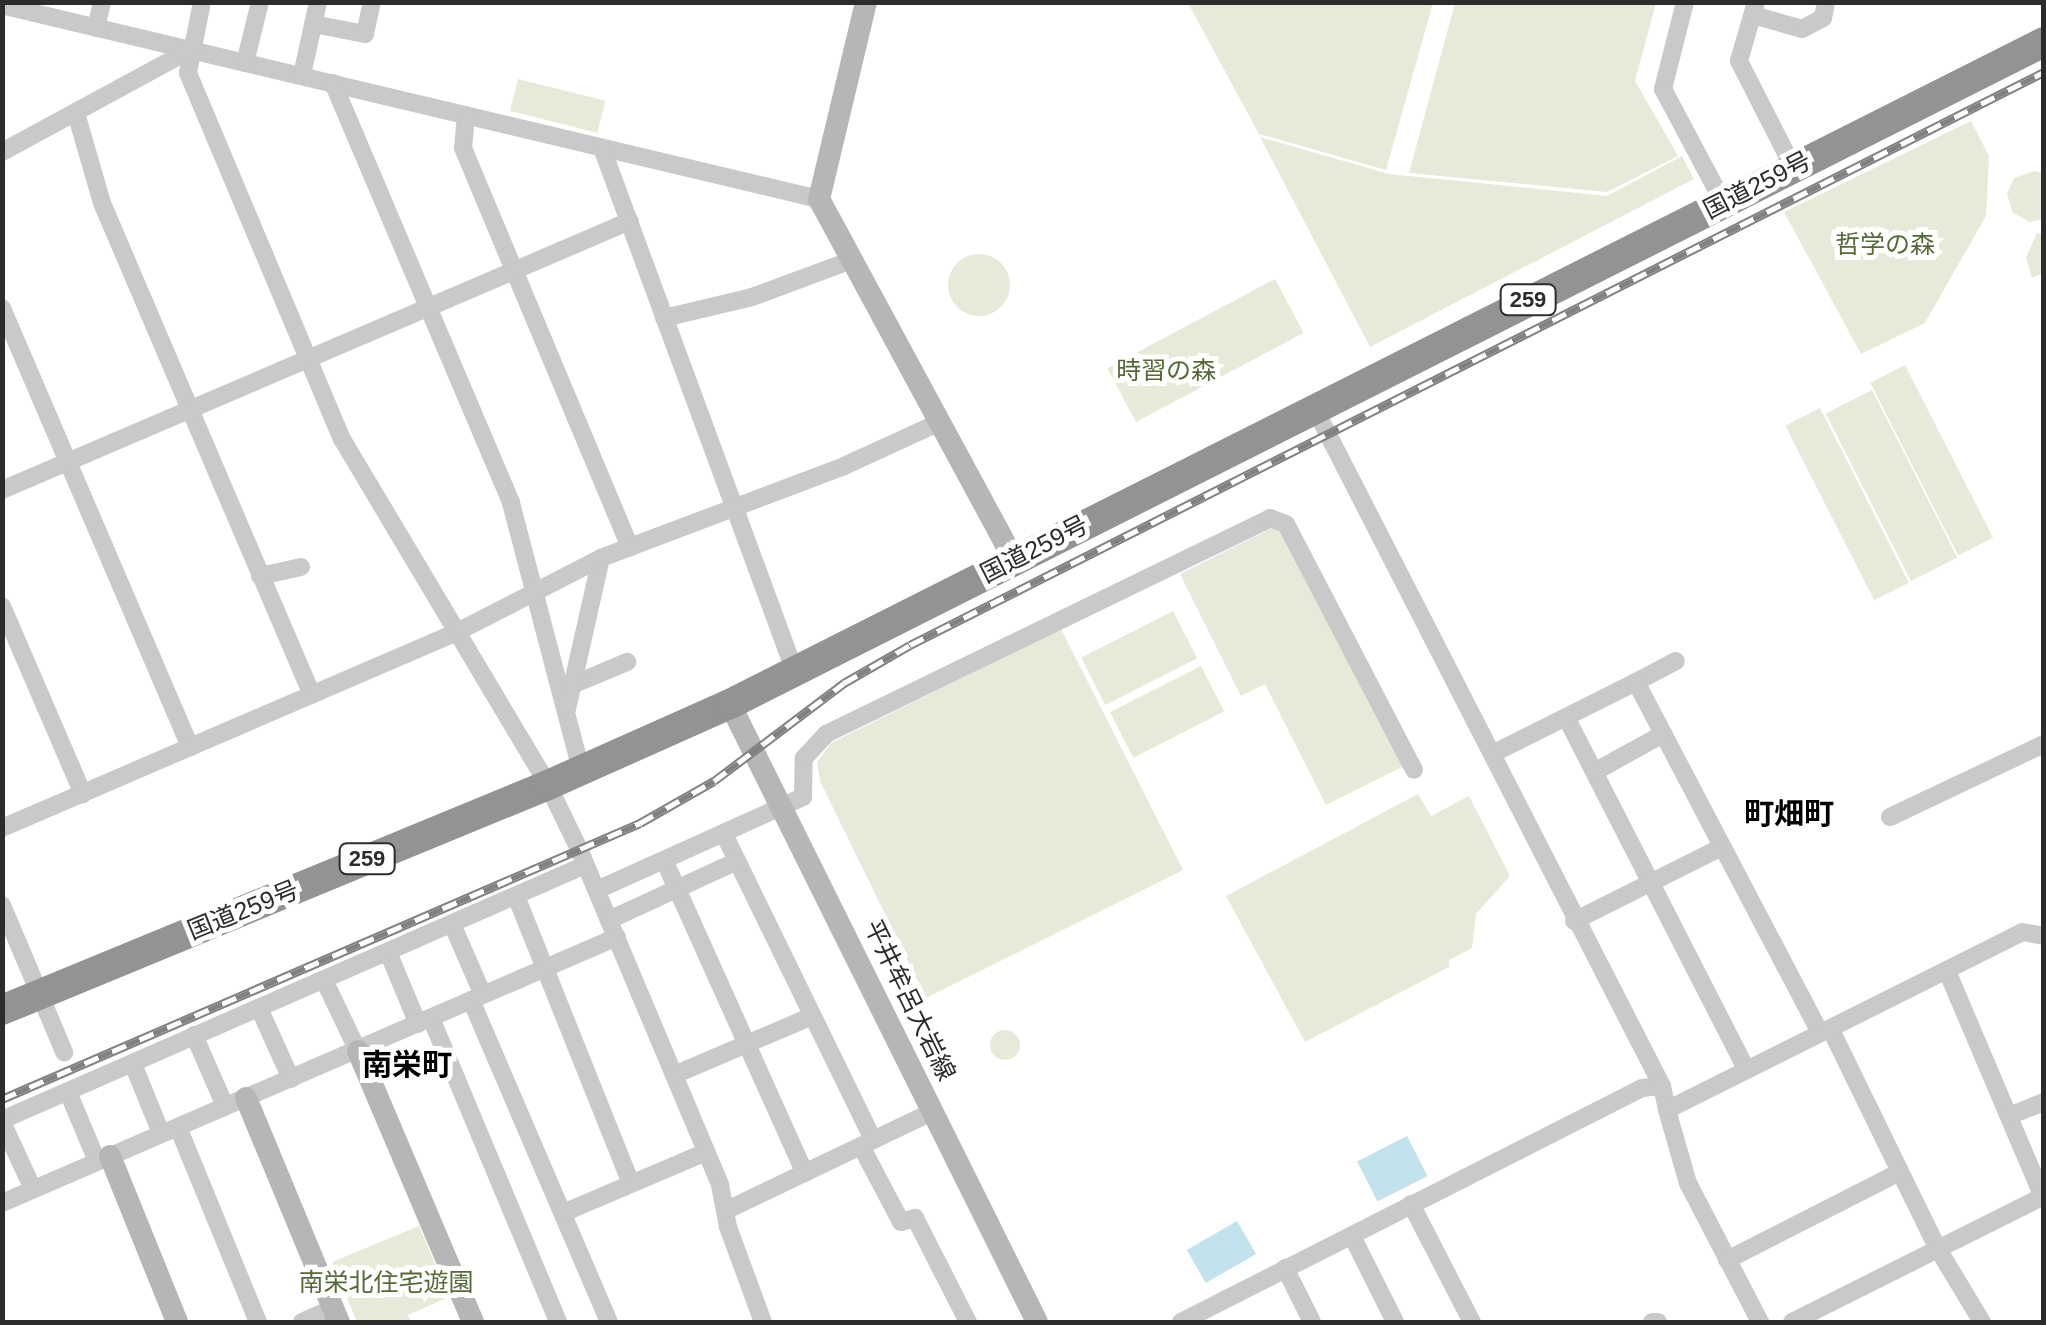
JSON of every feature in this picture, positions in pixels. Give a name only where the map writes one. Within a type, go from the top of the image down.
[{"type":"highway","name":"国道259号","points":[[2,1010],[548,785],[730,704],[2044,42]]},
{"type":"main road","points":[[866,2],[818,198],[1014,560]]},
{"type":"main road","name":"平井牟呂大岩線","points":[[730,704],[1037,1322]]},
{"type":"main road","points":[[358,1050],[472,1322]]},
{"type":"main road","points":[[236,1102],[336,1316]]},
{"type":"main road","points":[[104,1159],[177,1322]]},
{"type":"street","points":[[6,2],[5,6],[96,28],[818,198]]},
{"type":"street","points":[[96,28],[102,2]]},
{"type":"street","points":[[202,2],[188,72],[342,439],[548,785],[613,928],[706,1152],[763,1322]]},
{"type":"street","points":[[245,62],[260,2]]},
{"type":"street","points":[[302,75],[318,2]]},
{"type":"street","points":[[313,24],[365,34],[372,2]]},
{"type":"street","points":[[1684,2],[1663,90],[1724,202]]},
{"type":"street","points":[[1793,167],[1739,60],[1754,8],[1802,29],[1822,18],[1826,2]]},
{"type":"street","points":[[2,152],[190,50]]},
{"type":"street","points":[[333,83],[511,504],[581,770]]},
{"type":"street","points":[[76,114],[102,203],[312,694]]},
{"type":"street","points":[[466,115],[463,148],[630,546]]},
{"type":"street","points":[[602,148],[794,672]]},
{"type":"street","points":[[2,490],[630,221]]},
{"type":"street","points":[[664,318],[752,298],[852,260]]},
{"type":"street","points":[[2,308],[190,747]]},
{"type":"street","points":[[1314,408],[1662,1086],[1688,1182],[1760,1322]]},
{"type":"street","points":[[2,828],[457,632],[600,558],[733,510],[938,423]]},
{"type":"street","points":[[596,890],[665,862],[803,796],[804,758],[826,734],[1270,518],[1286,524],[1414,770]]},
{"type":"street","points":[[566,712],[600,558]]},
{"type":"street","points":[[260,576],[301,567]]},
{"type":"street","points":[[2,606],[83,794]]},
{"type":"street","points":[[1494,753],[1676,661]]},
{"type":"street","points":[[572,685],[627,662]]},
{"type":"street","points":[[1636,682],[1720,848],[1825,1032],[1938,1249],[1982,1322]]},
{"type":"street","points":[[1566,717],[1746,1069]]},
{"type":"street","points":[[1596,771],[1663,734]]},
{"type":"street","points":[[1890,817],[2044,744]]},
{"type":"street","points":[[724,834],[812,1016],[901,1222],[916,1218],[968,1322]]},
{"type":"street","points":[[1574,921],[1720,848]]},
{"type":"street","points":[[2,1202],[546,968],[677,888],[737,861]]},
{"type":"street","points":[[665,862],[805,1173]]},
{"type":"street","points":[[33,1189],[2,1121],[585,864]]},
{"type":"street","points":[[516,896],[546,968],[546,980],[631,1182]]},
{"type":"street","points":[[2,905],[64,1052]]},
{"type":"street","points":[[452,924],[562,1213],[609,1322]]},
{"type":"street","points":[[1667,1110],[2022,932],[2044,936]]},
{"type":"street","points":[[388,952],[425,1021],[558,1322]]},
{"type":"street","points":[[1792,1322],[2043,1196],[1947,971]]},
{"type":"street","points":[[324,980],[358,1050]]},
{"type":"street","points":[[259,1008],[291,1079]]},
{"type":"street","points":[[674,1075],[812,1016]]},
{"type":"street","points":[[194,1036],[236,1102]]},
{"type":"street","points":[[133,1064],[170,1130],[258,1322]]},
{"type":"street","points":[[1181,1322],[1642,1088],[1662,1086]]},
{"type":"street","points":[[68,1092],[104,1159]]},
{"type":"street","points":[[2008,1116],[2044,1102]]},
{"type":"street","points":[[728,1210],[934,1111]]},
{"type":"street","points":[[562,1213],[706,1152]]},
{"type":"street","points":[[1728,1260],[1900,1172]]},
{"type":"street","points":[[1411,1204],[1472,1322]]},
{"type":"street","points":[[1352,1236],[1391,1321]]},
{"type":"street","points":[[1286,1268],[1312,1322]]},
{"type":"street","points":[[1214,1305],[1223,1322]]},
{"type":"street","points":[[302,1322],[336,1316]]},
{"type":"green space","points":[[1188,3],[1433,3],[1386,170],[1259,134]]},
{"type":"green space","points":[[1455,3],[1656,3],[1635,81],[1678,156],[1607,192],[1409,173]]},
{"type":"green space","points":[[518,79],[605,101],[597,133],[510,111]]},
{"type":"green space","name":"哲学の森","points":[[1971,121],[1989,156],[1986,216],[1925,323],[1861,354],[1784,212]]},
{"type":"green space","points":[[1260,137],[1389,174],[1607,196],[1682,156],[1694,179],[1370,347]]},
{"type":"green space","points":[[2035,171],[2043,174],[2043,219],[2030,222],[2013,213],[2007,194],[2014,178]]},
{"type":"green space","points":[[2037,233],[2043,235],[2043,273],[2032,278],[2026,258]]},
{"type":"green space","points":[[979,254],[1001,263],[1010,285],[1001,307],[979,316],[957,307],[948,285],[957,263]]},
{"type":"green space","name":"時習の森","points":[[1275,279],[1304,333],[1136,422],[1107,368]]},
{"type":"green space","points":[[1905,365],[1993,538],[1958,556],[1870,383]]},
{"type":"green space","points":[[1872,390],[1957,558],[1911,581],[1826,414]]},
{"type":"green space","points":[[1820,408],[1909,583],[1874,600],[1785,426]]},
{"type":"green space","points":[[1282,523],[1404,766],[1326,805],[1265,684],[1241,696],[1180,574]]},
{"type":"green space","points":[[1173,611],[1197,658],[1105,705],[1081,658]]},
{"type":"green space","points":[[1061,629],[1183,870],[926,998],[820,781],[817,762],[831,743]]},
{"type":"green space","points":[[1201,666],[1224,711],[1133,758],[1110,712]]},
{"type":"green space","points":[[1418,794],[1431,816],[1469,796],[1510,876],[1476,914],[1472,948],[1449,960],[1449,967],[1305,1042],[1226,896]]},
{"type":"green space","points":[[1005,1030],[1016,1034],[1020,1045],[1016,1056],[1005,1060],[994,1056],[990,1045],[994,1034]]},
{"type":"green space","name":"南栄北住宅遊園","points":[[419,1226],[449,1297],[408,1315],[411,1322],[357,1322],[332,1262]]},
{"type":"water","points":[[1407,1136],[1427,1176],[1378,1202],[1357,1161]]},
{"type":"water","points":[[1237,1221],[1256,1254],[1206,1283],[1187,1250]]},
{"type":"railway","points":[[2,1099],[640,823],[714,781],[844,683],[910,645],[2044,72]]},
{"type":"district","name":"町畑町","points":[[1789,814]]},
{"type":"district","name":"南栄町","points":[[407,1065]]}]
